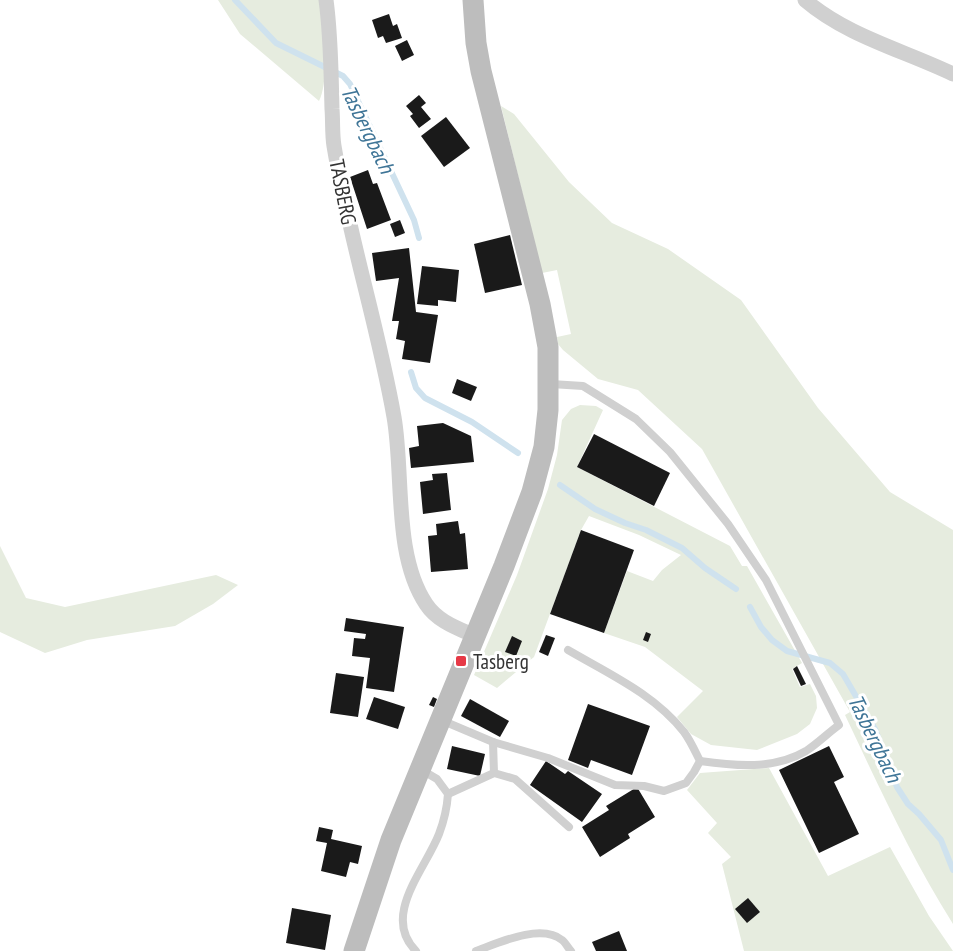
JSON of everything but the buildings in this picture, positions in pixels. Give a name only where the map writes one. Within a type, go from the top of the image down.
[{"type":"main road","points":[[354,951],[370,898],[419,768],[475,636],[532,492],[544,447],[549,384],[548,347],[540,304],[481,71],[476,43],[473,0]]},
{"type":"street","name":"TASBERG","points":[[326,0],[336,154],[348,219],[394,420],[408,562],[426,605],[441,620],[475,636]]},
{"type":"street","points":[[805,0],[835,22],[858,34],[953,74]]},
{"type":"lane","points":[[549,384],[583,386],[636,419],[670,452],[728,524],[766,580],[839,725],[805,751],[778,763],[750,765],[700,761]]},
{"type":"lane","points":[[568,650],[643,693],[669,714],[686,734],[700,761]]},
{"type":"lane","points":[[440,720],[493,742],[548,758],[615,785],[644,786],[664,791],[686,783],[700,761]]},
{"type":"lane","points":[[493,742],[494,773]]},
{"type":"lane","points":[[416,951],[409,944],[403,932],[402,910],[439,834],[446,813],[448,794],[437,778],[419,768]]},
{"type":"lane","points":[[448,794],[494,773],[515,779],[569,827]]},
{"type":"lane","points":[[476,951],[508,939],[542,932],[562,939],[571,951]]},
{"type":"shaded area","points":[[218,0],[320,0],[325,66],[319,101],[240,34]]},
{"type":"shaded area","points":[[501,106],[514,114],[569,182],[612,223],[668,249],[741,300],[818,408],[890,492],[953,530],[953,924],[923,873],[883,795],[845,715],[850,712],[702,449],[638,390],[598,379],[558,344],[557,337],[571,334],[557,270],[542,273]]},
{"type":"shaded area","points":[[580,405],[596,406],[603,410],[577,467],[730,546],[742,566],[747,566],[802,663],[792,669],[800,687],[810,684],[816,696],[817,708],[810,724],[797,734],[757,750],[711,745],[691,734],[677,717],[703,691],[645,647],[604,633],[627,571],[653,581],[662,570],[681,555],[639,535],[589,516],[581,530],[534,657],[497,688],[474,675],[517,575],[548,489],[557,455],[562,420],[571,409]]},
{"type":"shaded area","points":[[0,546],[26,598],[65,607],[216,575],[238,585],[213,604],[175,626],[87,640],[45,653],[0,632]]},
{"type":"shaded area","points":[[769,768],[828,876],[890,847],[929,916],[953,951],[744,951],[722,864],[731,857],[708,833],[717,823],[687,790],[700,773]]},
{"type":"waterway","name":"Tasbergbach","points":[[235,0],[276,43],[343,76],[350,84],[414,220],[419,238]]},
{"type":"waterway","points":[[411,372],[416,388],[425,398],[472,422],[518,453]]},
{"type":"waterway","name":"Tasbergbach","points":[[560,485],[595,509],[682,548],[705,568],[736,589]]},
{"type":"waterway","name":"Tasbergbach","points":[[750,607],[761,627],[772,640],[787,651],[830,663],[843,674],[875,729],[897,787],[908,804],[941,840],[953,870]]},
{"type":"place","name":"Tasberg","points":[[461,661]]}]
